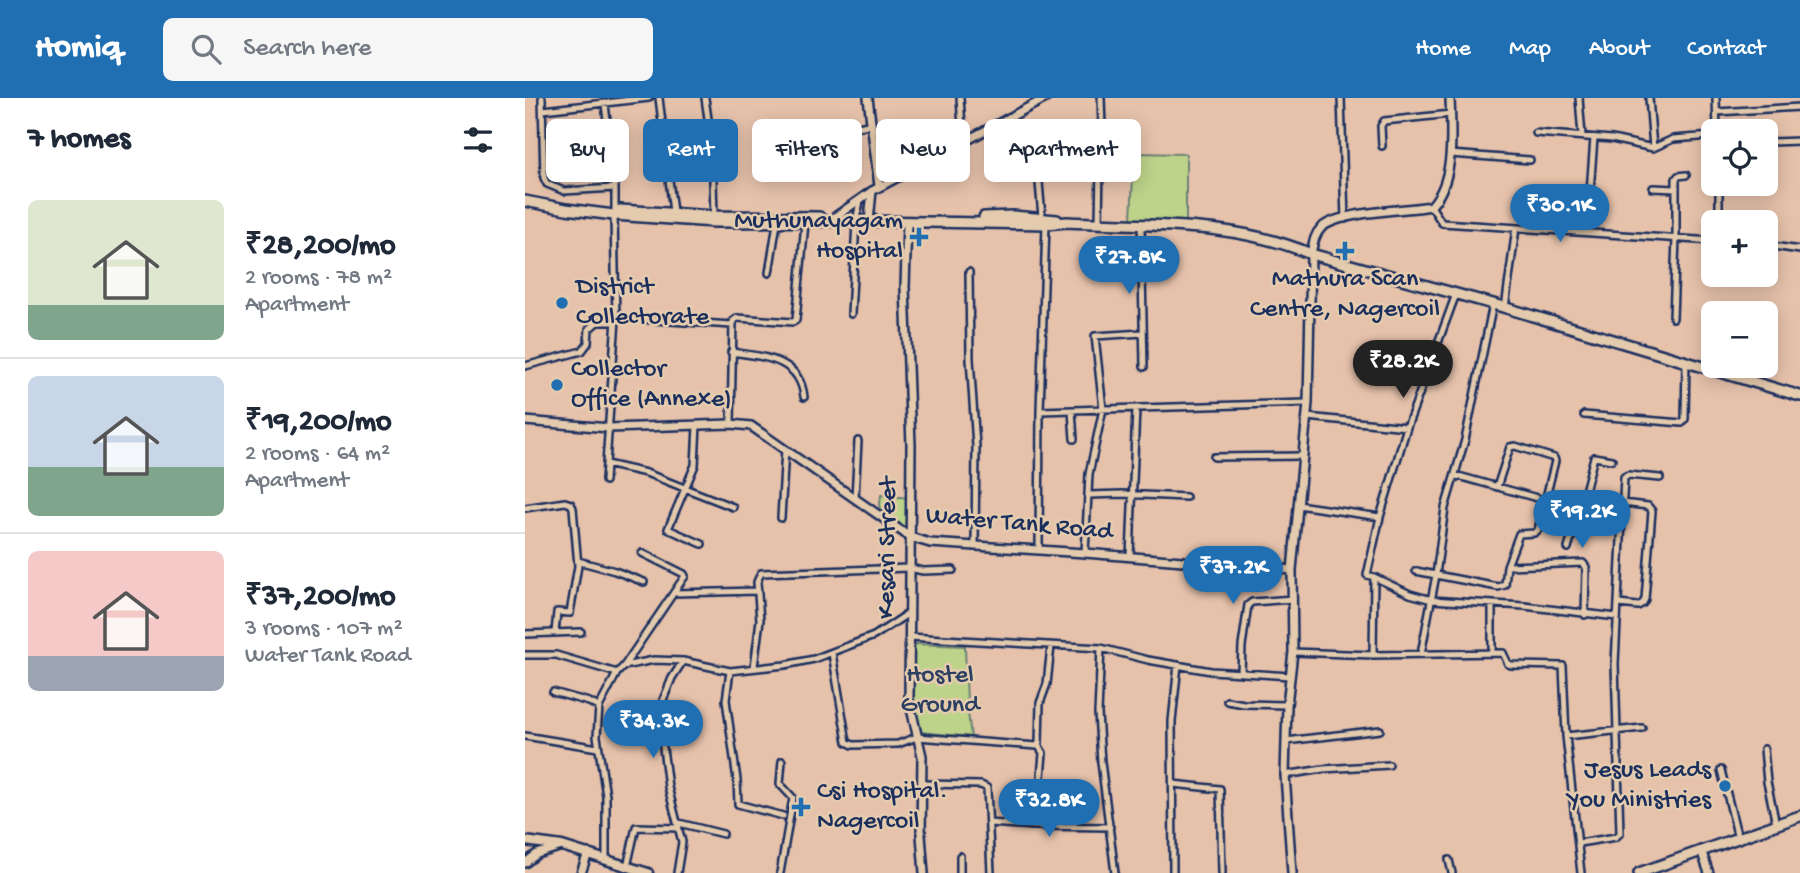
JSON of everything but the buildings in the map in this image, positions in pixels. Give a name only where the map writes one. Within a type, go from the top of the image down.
[{"type":"highway","points":[[525,195],[615,213],[673,212],[693,218],[714,216],[835,220]]},
{"type":"highway","points":[[525,201],[566,209],[778,223],[857,219],[1044,221],[1215,228],[1290,245],[1311,254],[1493,304],[1800,396]]},
{"type":"highway","points":[[869,219],[907,222],[1044,221]]},
{"type":"highway","points":[[1639,873],[1800,817]]},
{"type":"main road","points":[[525,841],[562,846],[649,873]]},
{"type":"street","points":[[542,98],[544,178],[547,184],[564,191],[614,188]]},
{"type":"street","points":[[543,110],[649,98]]},
{"type":"street","points":[[659,98],[673,212]]},
{"type":"street","points":[[705,98],[712,146],[714,216]]},
{"type":"street","points":[[868,98],[876,188],[869,219]]},
{"type":"street","points":[[960,98],[961,119]]},
{"type":"street","points":[[970,137],[1046,98]]},
{"type":"street","points":[[1101,98],[1102,119]]},
{"type":"street","points":[[1341,98],[1345,219]]},
{"type":"street","points":[[1292,873],[1285,775],[1287,705],[1293,652],[1292,570],[1308,403],[1311,254],[1317,234],[1323,226],[1345,219],[1431,206],[1444,186],[1450,154],[1450,98]]},
{"type":"street","points":[[1579,98],[1582,136]]},
{"type":"street","points":[[1649,98],[1653,148]]},
{"type":"street","points":[[1716,98],[1717,119]]},
{"type":"street","points":[[605,104],[614,188],[616,320],[605,481]]},
{"type":"street","points":[[1717,112],[1800,107]]},
{"type":"street","points":[[1382,146],[1381,126],[1384,121],[1451,114]]},
{"type":"street","points":[[862,126],[871,124]]},
{"type":"street","points":[[1536,133],[1582,136],[1653,148],[1673,139],[1701,137]]},
{"type":"street","points":[[1587,232],[1594,138]]},
{"type":"street","points":[[1778,142],[1800,141]]},
{"type":"street","points":[[1450,154],[1530,160]]},
{"type":"street","points":[[1673,318],[1677,177],[1686,175]]},
{"type":"street","points":[[835,220],[887,182]]},
{"type":"street","points":[[1039,550],[1044,221],[1040,182]]},
{"type":"street","points":[[1099,223],[1100,182]]},
{"type":"street","points":[[1653,188],[1676,188]]},
{"type":"street","points":[[851,314],[860,201]]},
{"type":"street","points":[[1431,206],[1442,223],[1701,241]]},
{"type":"street","name":"Kesari Street","points":[[907,222],[905,286],[911,445],[909,701],[922,756],[924,873]]},
{"type":"street","points":[[769,273],[778,223]]},
{"type":"street","points":[[731,424],[734,319],[796,320],[805,223]]},
{"type":"street","points":[[1141,224],[1144,367]]},
{"type":"street","points":[[1505,308],[1516,228]]},
{"type":"street","points":[[1778,246],[1800,250]]},
{"type":"street","points":[[969,272],[970,359],[976,446],[975,547]]},
{"type":"street","points":[[1456,294],[1407,427],[1380,517],[1367,575],[1410,594],[1432,600],[1617,617]]},
{"type":"street","points":[[1421,654],[1445,508],[1465,440],[1493,304]]},
{"type":"street","points":[[525,366],[582,351],[588,343],[589,329],[597,322],[620,317],[732,326]]},
{"type":"street","points":[[1085,553],[1089,474],[1103,409],[1095,336],[1143,333]]},
{"type":"street","points":[[731,352],[767,358],[787,365],[802,382],[804,397]]},
{"type":"street","points":[[1584,415],[1682,423],[1685,419],[1686,362]]},
{"type":"street","points":[[1040,411],[1308,403]]},
{"type":"street","points":[[1130,556],[1136,409]]},
{"type":"street","points":[[1072,411],[1074,439]]},
{"type":"street","points":[[1307,418],[1407,427]]},
{"type":"street","name":"Water Tank Road","points":[[525,421],[609,428],[731,424],[751,426],[910,537],[930,543],[1292,570]]},
{"type":"street","points":[[697,425],[695,465],[668,529],[702,544]]},
{"type":"street","points":[[855,498],[858,441]]},
{"type":"street","points":[[1416,571],[1501,587],[1505,585],[1507,566],[1519,534],[1534,534],[1538,530],[1554,458],[1515,446],[1508,449],[1497,487]]},
{"type":"street","points":[[781,518],[785,449]]},
{"type":"street","points":[[1215,457],[1303,456]]},
{"type":"street","points":[[1568,548],[1594,457],[1612,460]]},
{"type":"street","points":[[606,464],[646,473],[733,508]]},
{"type":"street","points":[[1455,475],[1580,510]]},
{"type":"street","points":[[1579,843],[1620,834],[1615,730],[1617,617],[1625,476],[1660,478]]},
{"type":"street","points":[[1088,495],[1186,497]]},
{"type":"street","points":[[525,508],[565,502],[573,508],[578,562],[570,613],[557,612],[555,633]]},
{"type":"street","points":[[1618,604],[1638,606],[1645,599],[1652,511],[1649,506],[1622,503]]},
{"type":"street","points":[[1298,505],[1380,517]]},
{"type":"street","points":[[606,858],[606,796],[598,748],[599,707],[617,673],[674,593],[684,574],[642,553]]},
{"type":"street","points":[[578,562],[615,570],[644,582]]},
{"type":"street","points":[[1507,566],[1583,563],[1586,567],[1585,615]]},
{"type":"street","points":[[754,667],[760,620],[758,578],[764,572],[909,568],[923,571],[953,570]]},
{"type":"street","points":[[1373,655],[1374,578]]},
{"type":"street","points":[[674,593],[758,591]]},
{"type":"street","points":[[1241,673],[1248,605],[1252,602],[1293,599]]},
{"type":"street","points":[[1492,604],[1492,653]]},
{"type":"street","points":[[624,666],[654,660],[683,661],[730,671],[785,665],[832,653],[874,636],[909,613]]},
{"type":"street","points":[[525,634],[581,632]]},
{"type":"street","points":[[909,637],[1101,648],[1178,665],[1291,676]]},
{"type":"street","points":[[1031,826],[1030,790],[1040,789],[1043,753],[1038,745],[1040,703],[1047,684],[1051,646]]},
{"type":"street","points":[[1101,648],[1098,713],[1100,750],[1115,873]]},
{"type":"street","points":[[1293,652],[1373,655],[1492,653],[1504,654],[1511,665],[1563,666],[1566,736],[1581,873]]},
{"type":"street","points":[[832,653],[847,742],[853,745],[898,744],[917,737],[1038,745]]},
{"type":"street","points":[[525,655],[556,655],[617,673]]},
{"type":"street","points":[[677,873],[682,842],[668,787],[661,732],[663,699],[671,678],[683,661]]},
{"type":"street","points":[[1173,873],[1172,721],[1178,665]]},
{"type":"street","points":[[730,671],[726,700],[738,804],[783,816]]},
{"type":"street","points":[[553,692],[599,707]]},
{"type":"street","points":[[1227,701],[1287,705]]},
{"type":"street","points":[[1566,736],[1642,727]]},
{"type":"street","points":[[1286,741],[1380,730]]},
{"type":"street","points":[[525,736],[598,748]]},
{"type":"street","points":[[1764,749],[1767,782],[1776,824]]},
{"type":"street","points":[[780,873],[793,799],[780,784],[782,761]]},
{"type":"street","points":[[1285,775],[1323,769],[1389,765]]},
{"type":"street","points":[[1721,770],[1738,838]]},
{"type":"street","points":[[1173,784],[1220,789],[1222,873]]},
{"type":"street","points":[[922,785],[984,786],[988,792],[991,873]]},
{"type":"street","points":[[989,822],[1031,826],[1110,827]]},
{"type":"street","points":[[627,868],[636,827],[679,825],[723,834]]},
{"type":"street","points":[[536,842],[537,854]]},
{"type":"street","points":[[525,863],[537,854],[562,846]]},
{"type":"street","points":[[1700,850],[1709,873]]},
{"type":"street","points":[[581,873],[588,853]]},
{"type":"street","points":[[960,856],[960,873]]},
{"type":"street","points":[[1450,860],[1452,873]]},
{"type":"green space","points":[[1141,153],[1186,154],[1186,222],[1131,220],[1133,182],[1141,182]]},
{"type":"green space","points":[[881,495],[909,498],[909,535],[879,512]]},
{"type":"green space","name":"Hostel Ground","points":[[914,644],[965,646],[971,737],[920,732],[914,702]]},
{"type":"place","name":"Muthunayagam Hospital","points":[[919,237]]},
{"type":"place","name":"Mathura Scan Centre, Nagercoil","points":[[1345,251]]},
{"type":"place","name":"District Collectorate","points":[[562,303]]},
{"type":"place","name":"Collector Office (Annexe)","points":[[557,385]]},
{"type":"place","name":"Jesus Leads You Ministries","points":[[1725,786]]},
{"type":"place","name":"Csi Hospital. Nagercoil","points":[[801,807]]}]
